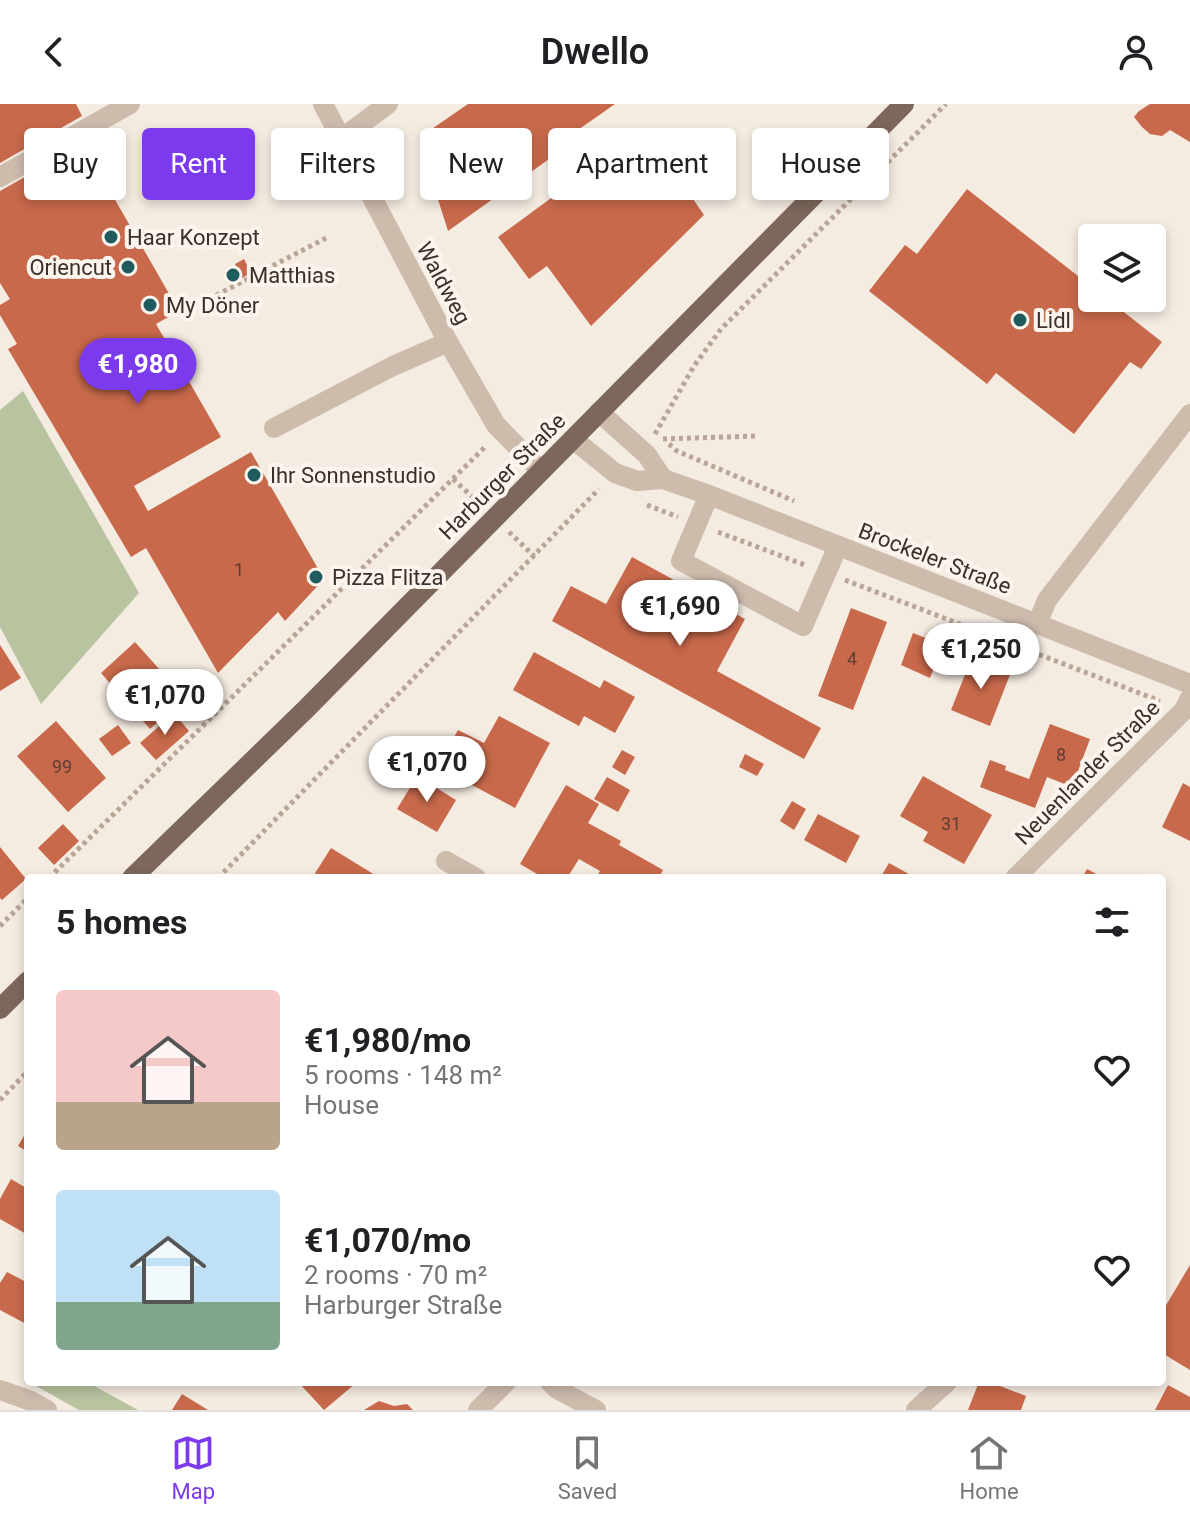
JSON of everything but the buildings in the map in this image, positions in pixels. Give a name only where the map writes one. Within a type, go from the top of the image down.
[{"type":"main road","name":"Harburger Straße","points":[[136,874],[306,709],[904,104]]},
{"type":"main road","points":[[0,1009],[24,985]]},
{"type":"street","points":[[0,177],[130,104]]},
{"type":"street","name":"Waldweg","points":[[323,104],[335,128]]},
{"type":"street","points":[[356,128],[388,104]]},
{"type":"street","name":"Waldweg","points":[[373,200],[496,425],[541,471]]},
{"type":"street","points":[[274,428],[393,366],[448,342]]},
{"type":"street","points":[[599,412],[647,455],[663,479]]},
{"type":"street","points":[[1037,624],[1047,600],[1190,414]]},
{"type":"street","name":"Brockeler Straße","points":[[573,439],[615,473],[637,481],[663,479],[709,495],[1190,684]]},
{"type":"street","points":[[709,495],[681,561],[803,626],[838,546]]},
{"type":"street","name":"Neuenlander Straße","points":[[1019,874],[1187,704]]},
{"type":"street","points":[[446,861],[469,874]]},
{"type":"street","points":[[478,1410],[502,1386]]},
{"type":"street","points":[[554,1386],[596,1410]]},
{"type":"street","points":[[916,1410],[943,1386]]},
{"type":"street","points":[[0,1390],[47,1410]]},
{"type":"path","points":[[797,502],[677,451],[658,431],[694,366],[721,329],[946,104]]},
{"type":"path","points":[[209,299],[328,237]]},
{"type":"path","points":[[663,439],[756,436]]},
{"type":"path","points":[[53,874],[480,452]]},
{"type":"path","points":[[453,479],[479,504]]},
{"type":"path","points":[[222,874],[601,487]]},
{"type":"path","points":[[642,503],[1187,704]]},
{"type":"path","points":[[515,539],[534,556]]},
{"type":"path","points":[[0,926],[24,902]]},
{"type":"path","points":[[0,1100],[24,1075]]},
{"type":"green space","points":[[23,391],[139,593],[41,704],[0,627],[0,410]]},
{"type":"green space","points":[[36,1386],[94,1386],[138,1410],[79,1410]]},
{"type":"place","name":"Haar Konzept","points":[[111,237]]},
{"type":"place","name":"Oriencut","points":[[128,267]]},
{"type":"place","name":"Matthias","points":[[233,275]]},
{"type":"place","name":"My Döner","points":[[150,305]]},
{"type":"place","name":"Lidl","points":[[1020,320]]},
{"type":"place","name":"Ihr Sonnenstudio","points":[[254,475]]},
{"type":"place","name":"Pizza Flitza","points":[[316,577]]}]
